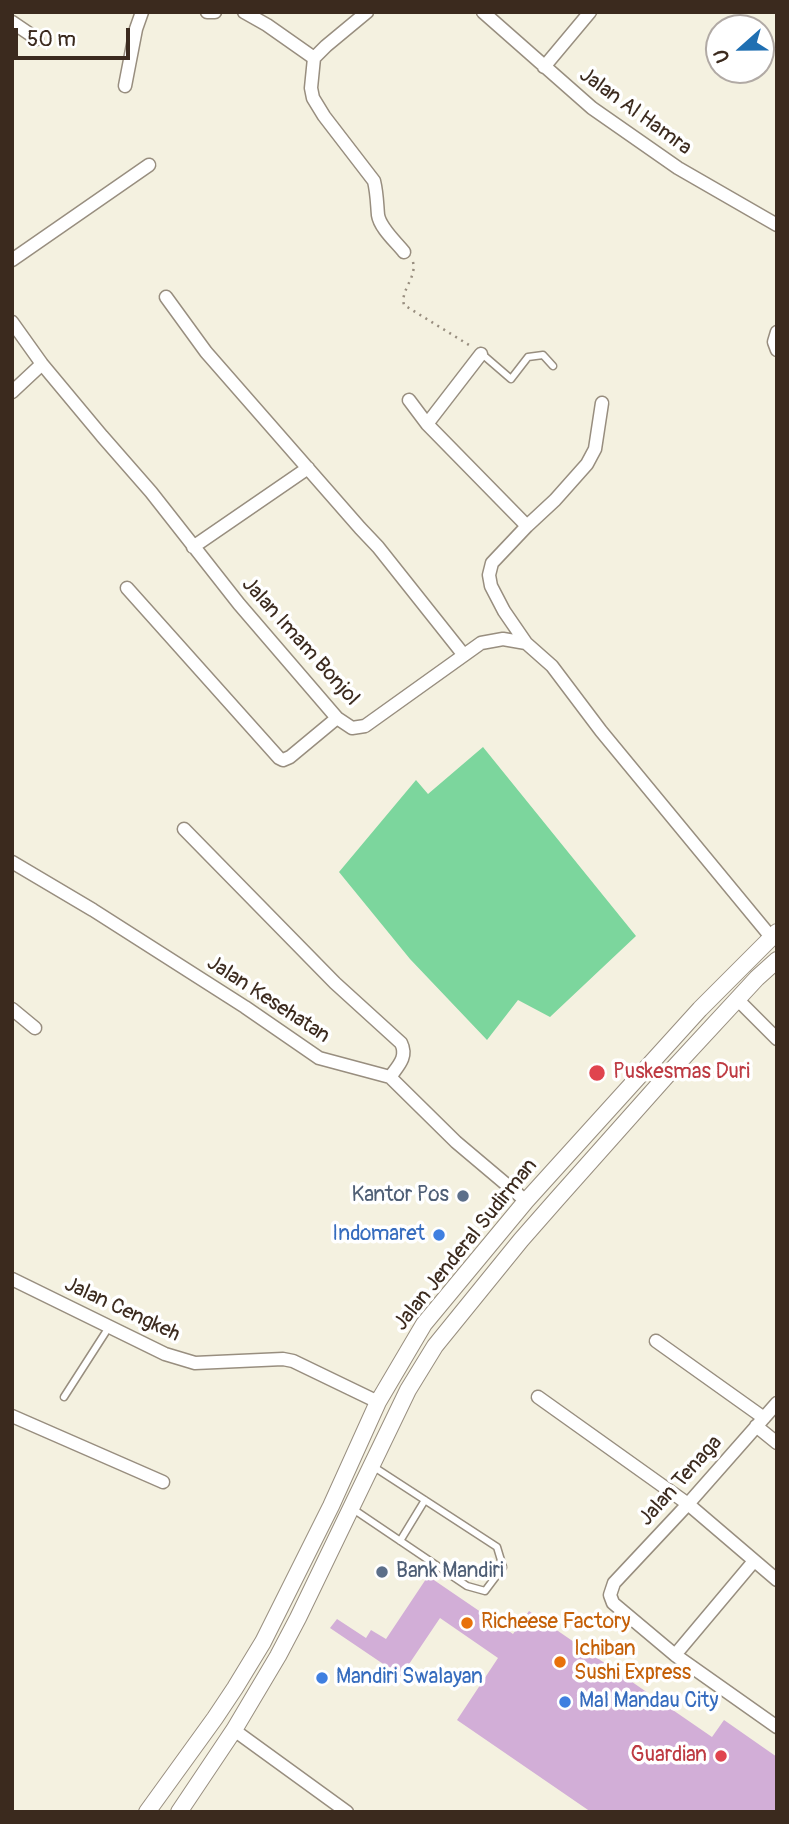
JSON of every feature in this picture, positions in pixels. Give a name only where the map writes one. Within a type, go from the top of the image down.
[{"type":"street","points":[[125,86],[142,12]]},
{"type":"street","points":[[207,12],[215,12]]},
{"type":"street","points":[[244,12],[267,24],[314,58]]},
{"type":"street","points":[[367,12],[314,58],[311,88],[313,98],[324,116],[374,181],[378,216],[404,252]]},
{"type":"street","name":"Jalan Al Hamra","points":[[483,12],[592,108],[678,168],[777,225]]},
{"type":"street","points":[[544,67],[590,12]]},
{"type":"street","points":[[12,22],[37,39]]},
{"type":"street","points":[[12,260],[149,165]]},
{"type":"street","points":[[166,297],[206,352],[378,547],[463,654]]},
{"type":"street","name":"Jalan Imam Bonjol","points":[[12,322],[42,364],[151,492],[239,604],[337,718],[352,727],[365,726],[481,643],[503,639],[526,643]]},
{"type":"street","points":[[777,332],[774,342],[777,350]]},
{"type":"street","points":[[427,424],[481,354]]},
{"type":"street","points":[[12,392],[42,364]]},
{"type":"street","points":[[410,400],[427,424],[527,526]]},
{"type":"street","points":[[603,403],[595,449],[587,464],[492,563],[489,575],[491,586],[526,643],[552,666],[601,731],[774,935]]},
{"type":"street","points":[[194,547],[308,468]]},
{"type":"street","points":[[127,587],[279,758],[283,760],[290,757],[337,718]]},
{"type":"street","points":[[184,829],[326,974],[401,1043],[404,1058],[390,1077]]},
{"type":"street","name":"Jalan Kesehatan","points":[[12,862],[93,910],[319,1058],[390,1077],[456,1142],[526,1200]]},
{"type":"street","name":"Jalan Jenderal Sudirman","points":[[146,1812],[236,1688],[331,1506],[377,1402],[424,1324],[526,1200],[700,1009],[774,935]]},
{"type":"street","name":"Jalan Jenderal Sudirman","points":[[179,1812],[234,1730],[288,1637],[408,1390],[435,1346],[521,1240],[670,1072],[777,960]]},
{"type":"street","points":[[738,1000],[777,1039]]},
{"type":"street","points":[[12,1009],[35,1028]]},
{"type":"street","points":[[467,1271],[483,1286]]},
{"type":"street","name":"Jalan Cengkeh","points":[[12,1279],[164,1354],[195,1363],[293,1361],[377,1402]]},
{"type":"street","points":[[656,1341],[760,1422],[777,1443]]},
{"type":"street","points":[[538,1397],[688,1504],[777,1580]]},
{"type":"street","name":"Jalan Tenaga","points":[[675,1655],[612,1603],[610,1595],[614,1583],[777,1403]]},
{"type":"street","points":[[12,1416],[163,1482]]},
{"type":"street","points":[[754,1561],[675,1655],[775,1723]]},
{"type":"street","points":[[234,1730],[347,1812]]},
{"type":"lane","points":[[481,354],[511,379],[528,357],[543,355],[553,366]]},
{"type":"lane","points":[[64,1397],[109,1328]]},
{"type":"lane","points":[[351,1508],[467,1587],[485,1591],[503,1567],[497,1547],[372,1465]]},
{"type":"lane","points":[[400,1541],[425,1500]]},
{"type":"path","points":[[404,252],[415,266],[402,297],[404,305],[481,354]]},
{"type":"green space","points":[[483,747],[636,936],[550,1017],[518,1000],[487,1040],[410,959],[339,872],[416,780],[428,794]]},
{"type":"building","name":"Mal Mandau City","points":[[428,1576],[513,1634],[529,1611],[712,1737],[724,1720],[777,1757],[777,1812],[591,1812],[457,1720],[498,1658],[440,1618],[401,1676],[330,1628],[337,1619],[366,1638],[371,1630],[386,1639]]},
{"type":"place","name":"Puskesmas Duri","points":[[597,1073]]},
{"type":"place","name":"Kantor Pos","points":[[463,1196]]},
{"type":"place","name":"Indomaret","points":[[439,1235]]},
{"type":"place","name":"Bank Mandiri","points":[[382,1572]]},
{"type":"place","name":"Richeese Factory","points":[[467,1623]]},
{"type":"place","name":"Ichiban Sushi Express","points":[[560,1662]]},
{"type":"place","name":"Mandiri Swalayan","points":[[322,1678]]},
{"type":"place","name":"Mal Mandau City","points":[[565,1702]]},
{"type":"place","name":"Guardian","points":[[721,1756]]}]
